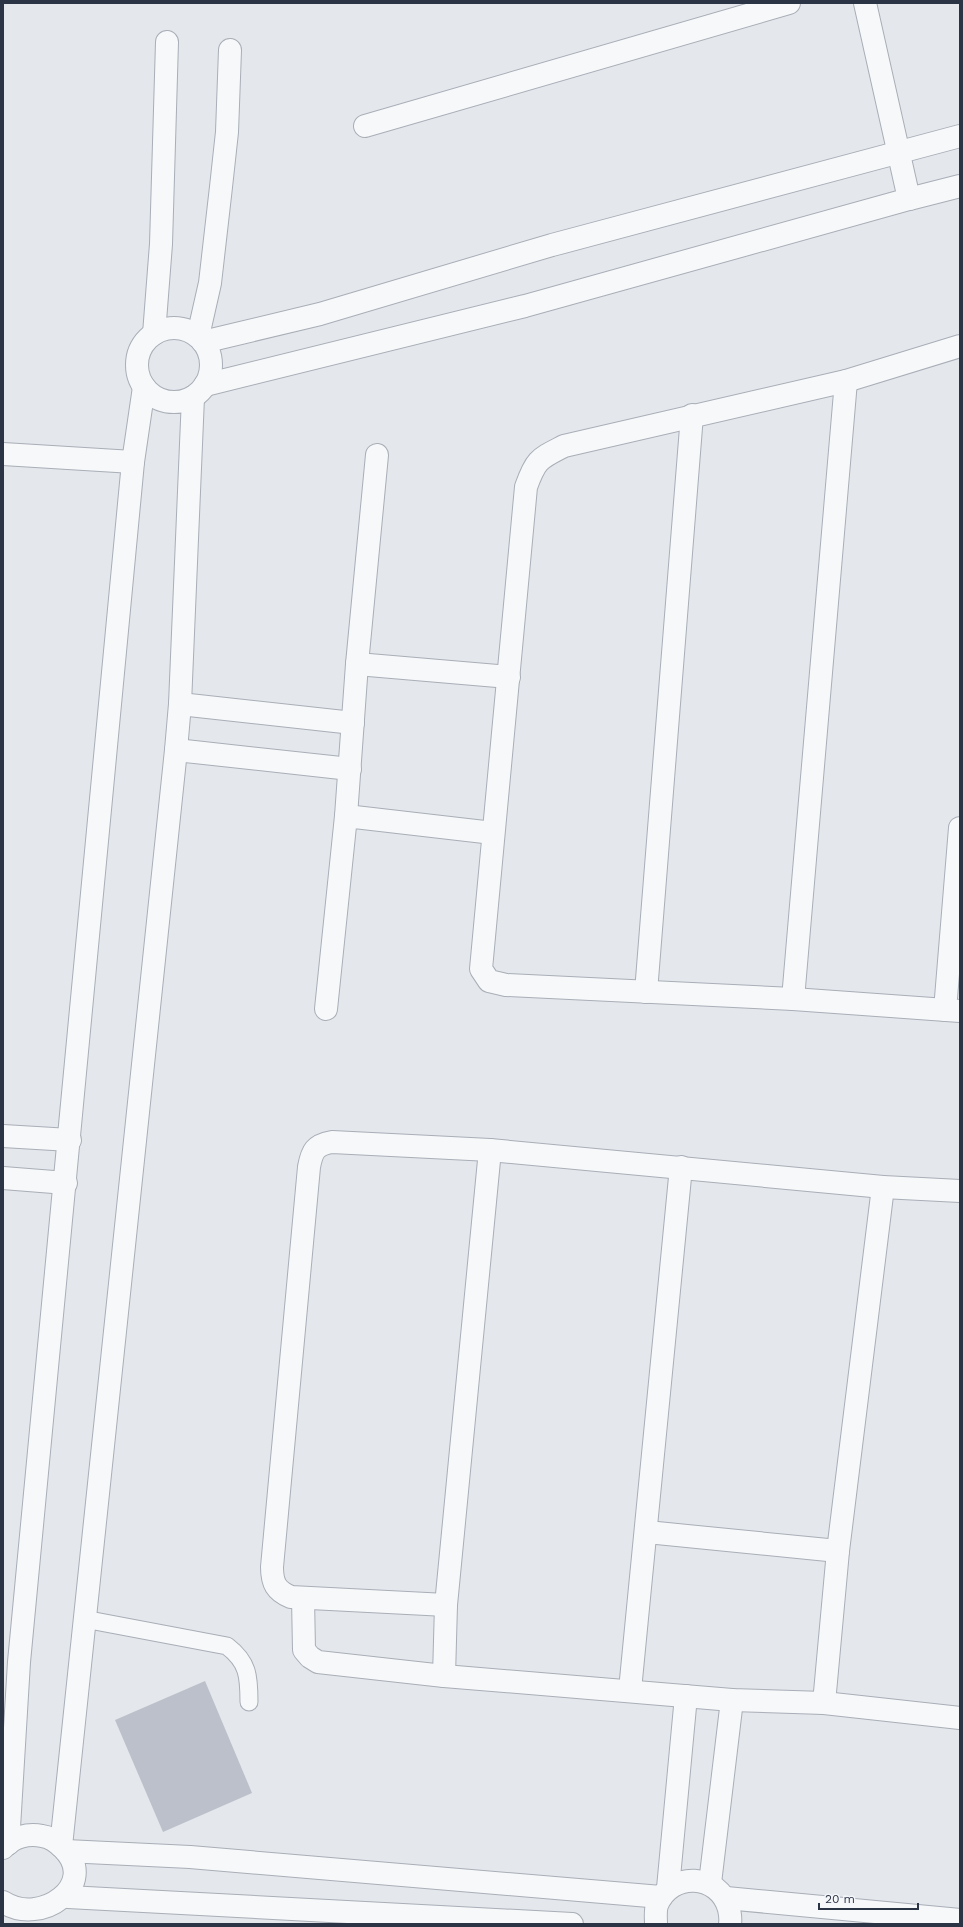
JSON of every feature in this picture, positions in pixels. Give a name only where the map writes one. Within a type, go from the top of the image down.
[{"type":"street","points":[[365,126],[789,3]]},
{"type":"street","points":[[865,3],[909,199]]},
{"type":"street","points":[[154,334],[161,244],[167,42]]},
{"type":"street","points":[[201,339],[210,283],[227,132],[230,50]]},
{"type":"street","points":[[201,339],[320,314],[552,245],[960,136]]},
{"type":"street","points":[[63,1848],[84,1619],[176,750],[199,391],[210,375],[211,364],[209,352],[201,339],[184,329],[169,328],[154,334],[147,340],[137,358],[138,374],[144,387],[150,394],[167,402],[176,402],[199,391],[525,306],[960,186]]},
{"type":"street","points":[[960,346],[846,380],[564,446],[539,459],[532,471],[526,487],[510,677],[493,833],[481,969],[489,981],[506,985],[793,999],[952,1011],[960,828]]},
{"type":"street","points":[[793,999],[846,380]]},
{"type":"street","points":[[60,1910],[73,1886],[74,1873],[72,1861],[63,1848],[54,1840],[35,1835],[25,1836],[5,1846],[11,1661],[66,1183],[133,462],[144,387]]},
{"type":"street","points":[[646,992],[692,415]]},
{"type":"street","points":[[3,454],[133,462]]},
{"type":"street","points":[[326,1009],[346,816],[357,664],[377,455]]},
{"type":"street","points":[[357,664],[510,677]]},
{"type":"street","points":[[180,704],[353,722]]},
{"type":"street","points":[[176,750],[350,769]]},
{"type":"street","points":[[346,816],[493,833]]},
{"type":"street","points":[[3,1136],[70,1140]]},
{"type":"street","points":[[446,1605],[291,1597],[282,1594],[274,1584],[272,1576],[312,1156],[316,1148],[322,1144],[332,1142],[490,1150],[883,1187],[960,1191]]},
{"type":"street","points":[[444,1676],[446,1605],[490,1150]]},
{"type":"street","points":[[630,1690],[647,1532],[682,1167]]},
{"type":"street","points":[[3,1178],[66,1183]]},
{"type":"street","points":[[824,1703],[838,1551],[883,1187]]},
{"type":"street","points":[[647,1532],[838,1551]]},
{"type":"street","points":[[303,1598],[304,1650],[310,1657],[318,1662],[444,1676],[630,1690],[732,1700],[824,1703],[960,1718]]},
{"type":"street","points":[[656,1924],[656,1907],[665,1893],[686,1696]]},
{"type":"street","points":[[710,1883],[732,1700]]},
{"type":"street","points":[[63,1848],[665,1893],[688,1880],[710,1883],[726,1898],[731,1918],[730,1924]]},
{"type":"street","points":[[726,1898],[960,1920]]},
{"type":"street","points":[[3,1902],[10,1910],[25,1916],[42,1915],[60,1910],[572,1924]]},
{"type":"lane","points":[[84,1619],[227,1646],[244,1663],[249,1684],[249,1702]]},
{"type":"building","points":[[205,1681],[252,1793],[163,1832],[115,1720]]}]
